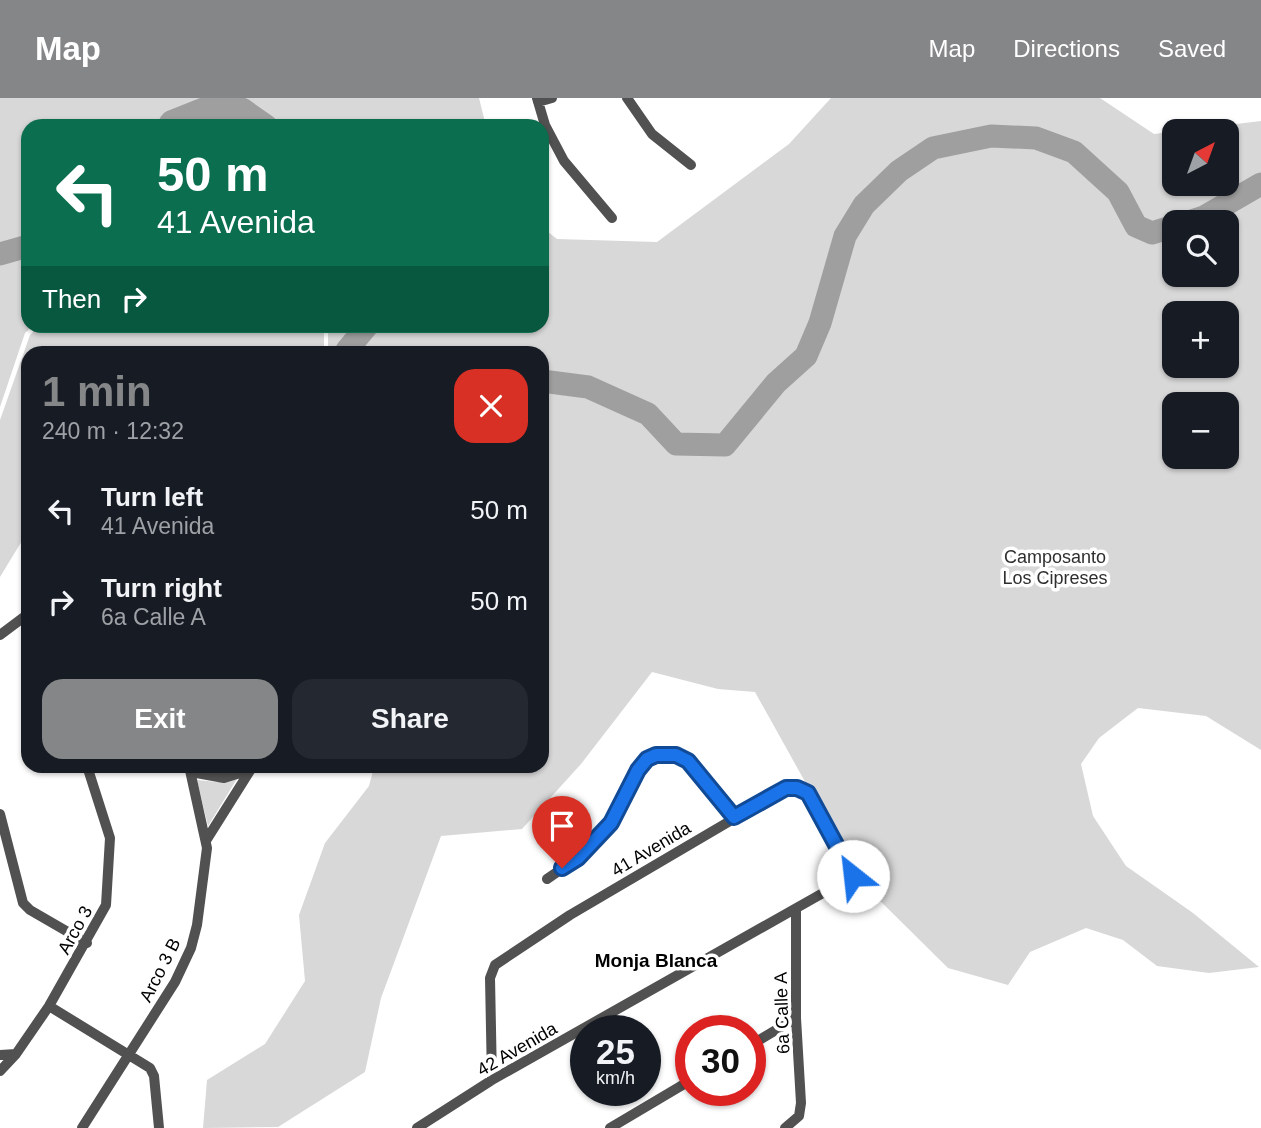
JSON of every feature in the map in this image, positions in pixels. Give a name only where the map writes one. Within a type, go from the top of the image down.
[{"type":"street","points":[[543,119],[538,100],[552,98]]},
{"type":"street","points":[[627,98],[652,134],[691,165]]},
{"type":"street","points":[[549,133],[564,161],[612,218]]},
{"type":"street","points":[[0,635],[21,619]]},
{"type":"street","points":[[12,626],[21,626]]},
{"type":"street","points":[[547,879],[578,858],[611,823],[638,770],[647,759],[656,755],[676,755],[688,761],[734,817]]},
{"type":"street","name":"Arco 3","points":[[0,1071],[16,1054],[49,1006],[87,943],[106,905],[110,838],[89,773]]},
{"type":"street","name":"Arco 3 B","points":[[82,1128],[175,982],[191,948],[207,867],[207,839],[191,773]]},
{"type":"street","points":[[199,773],[211,778],[224,778],[238,773]]},
{"type":"street","points":[[207,839],[248,773]]},
{"type":"street","name":"41 Avenida","points":[[492,1080],[492,971],[495,965],[570,915],[734,817],[786,788],[797,788],[808,793],[853,876]]},
{"type":"street","points":[[0,814],[23,903],[30,910],[87,943]]},
{"type":"street","name":"42 Avenida","points":[[417,1128],[492,1080],[853,876]]},
{"type":"street","name":"6a Calle A","points":[[785,1128],[799,1116],[802,1103],[796,1018],[796,909]]},
{"type":"street","points":[[49,1006],[153,1071],[159,1128]]},
{"type":"street","points":[[766,1036],[796,1018]]},
{"type":"street","points":[[0,1055],[16,1054]]},
{"type":"street","points":[[610,1128],[675,1089]]},
{"type":"green space","points":[[0,98],[479,98],[484,119],[21,119],[21,333],[25,333],[0,407]]},
{"type":"green space","name":"Camposanto Los Cipreses","points":[[831,98],[1100,98],[1154,134],[1162,133],[1162,196],[1239,196],[1239,124],[1261,121],[1261,750],[1206,716],[1138,708],[1099,738],[1081,764],[1093,816],[1126,866],[1193,913],[1259,967],[1209,973],[1157,966],[1123,940],[1086,928],[1030,952],[1008,985],[948,968],[861,882],[755,692],[718,689],[652,672],[581,764],[522,829],[441,836],[381,998],[365,1072],[278,1127],[203,1128],[207,1080],[265,1044],[305,981],[299,915],[325,843],[369,786],[372,773],[549,773],[549,346],[328,346],[328,333],[549,333],[549,233],[557,239],[657,242],[789,144]]},
{"type":"green space","points":[[324,333],[324,346],[26,346],[30,335]]},
{"type":"green space","points":[[21,360],[21,542],[0,577],[0,420]]},
{"type":"green space","points":[[240,774],[208,826],[197,780],[217,782]]},
{"type":"waterway","points":[[178,119],[206,108],[242,109],[256,119]]},
{"type":"waterway","points":[[549,382],[588,387],[648,414],[676,444],[725,445],[776,383],[806,356],[820,323],[845,236],[864,205],[899,171],[933,148],[991,136],[1036,138],[1074,152],[1118,192],[1136,226],[1152,233],[1162,230]]},
{"type":"waterway","points":[[1216,210],[1261,184]]},
{"type":"waterway","points":[[0,254],[21,248]]},
{"type":"waterway","points":[[350,346],[361,333]]},
{"type":"district","name":"Monja Blanca","points":[[656,960]]},
{"type":"route","points":[[562,868],[578,858],[611,823],[621,808],[626,791],[647,759],[667,754],[688,761],[734,817],[786,788],[797,788],[808,793],[853,876]]}]
